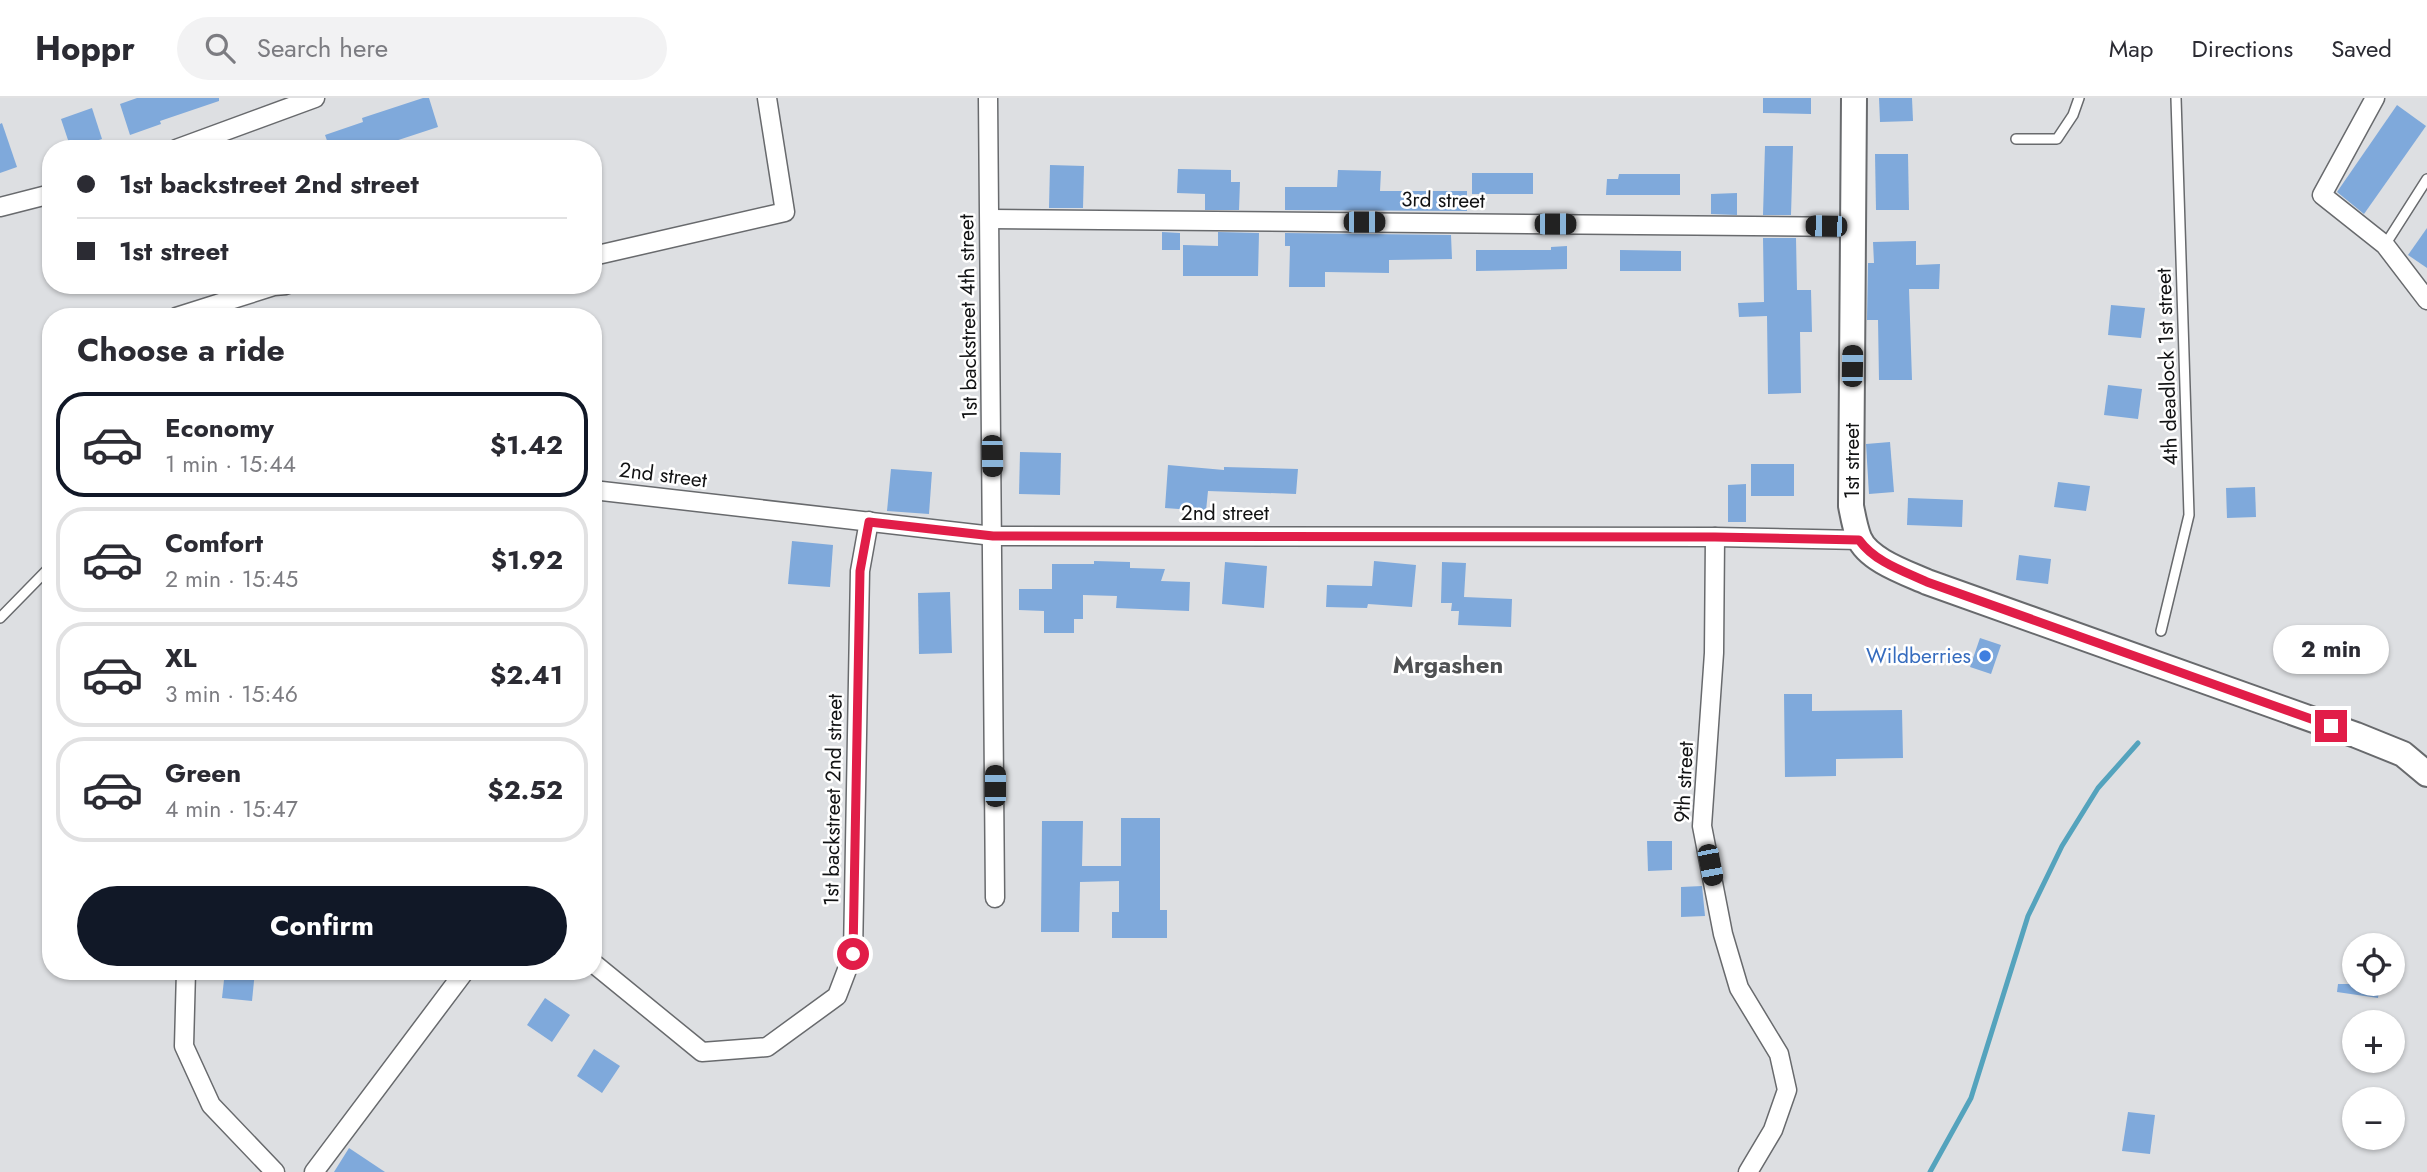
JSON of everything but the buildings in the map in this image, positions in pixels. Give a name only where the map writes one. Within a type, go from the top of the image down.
[{"type":"main road","name":"1st street","points":[[1854,98],[1851,506],[1859,540]]},
{"type":"main road","points":[[1859,540],[1866,549],[1890,566],[1927,582],[2356,735],[2403,754],[2427,774]]},
{"type":"street","points":[[201,140],[315,98]]},
{"type":"street","points":[[602,254],[785,212],[767,98]]},
{"type":"street","name":"1st backstreet 4th street","points":[[988,98],[995,898]]},
{"type":"street","points":[[2367,100],[2322,195],[2385,245],[2427,300]]},
{"type":"street","points":[[0,207],[42,196]]},
{"type":"street","name":"3rd street","points":[[990,219],[1854,227]]},
{"type":"street","points":[[204,308],[249,294]]},
{"type":"street","name":"2nd street","points":[[602,491],[993,536],[1715,537],[1859,540]]},
{"type":"street","name":"1st backstreet 2nd street","points":[[602,970],[702,1052],[767,1048],[837,996],[853,954],[860,571],[869,522]]},
{"type":"street","name":"9th street","points":[[1715,537],[1714,653],[1702,826],[1723,934],[1739,988],[1779,1054],[1787,1090],[1773,1130],[1748,1172]]},
{"type":"street","points":[[186,980],[184,1046],[211,1105],[275,1172]]},
{"type":"street","points":[[314,1172],[458,980]]},
{"type":"lane","points":[[2016,139],[2057,139],[2073,115],[2079,98]]},
{"type":"lane","name":"4th deadlock 1st street","points":[[2161,631],[2189,515],[2175,98]]},
{"type":"lane","points":[[2385,245],[2427,179]]},
{"type":"lane","points":[[0,618],[42,575]]},
{"type":"waterway","points":[[1930,1172],[1971,1098],[2028,916],[2062,846],[2098,788],[2138,743]]},
{"type":"place","name":"Wildberries","points":[[1985,656]]},
{"type":"district","name":"Mrgashen","points":[[1448,664]]},
{"type":"route","points":[[853,954],[860,571],[869,522],[993,536],[1715,537],[1859,540],[1866,549],[1890,566],[1927,582],[2331,726]]}]
